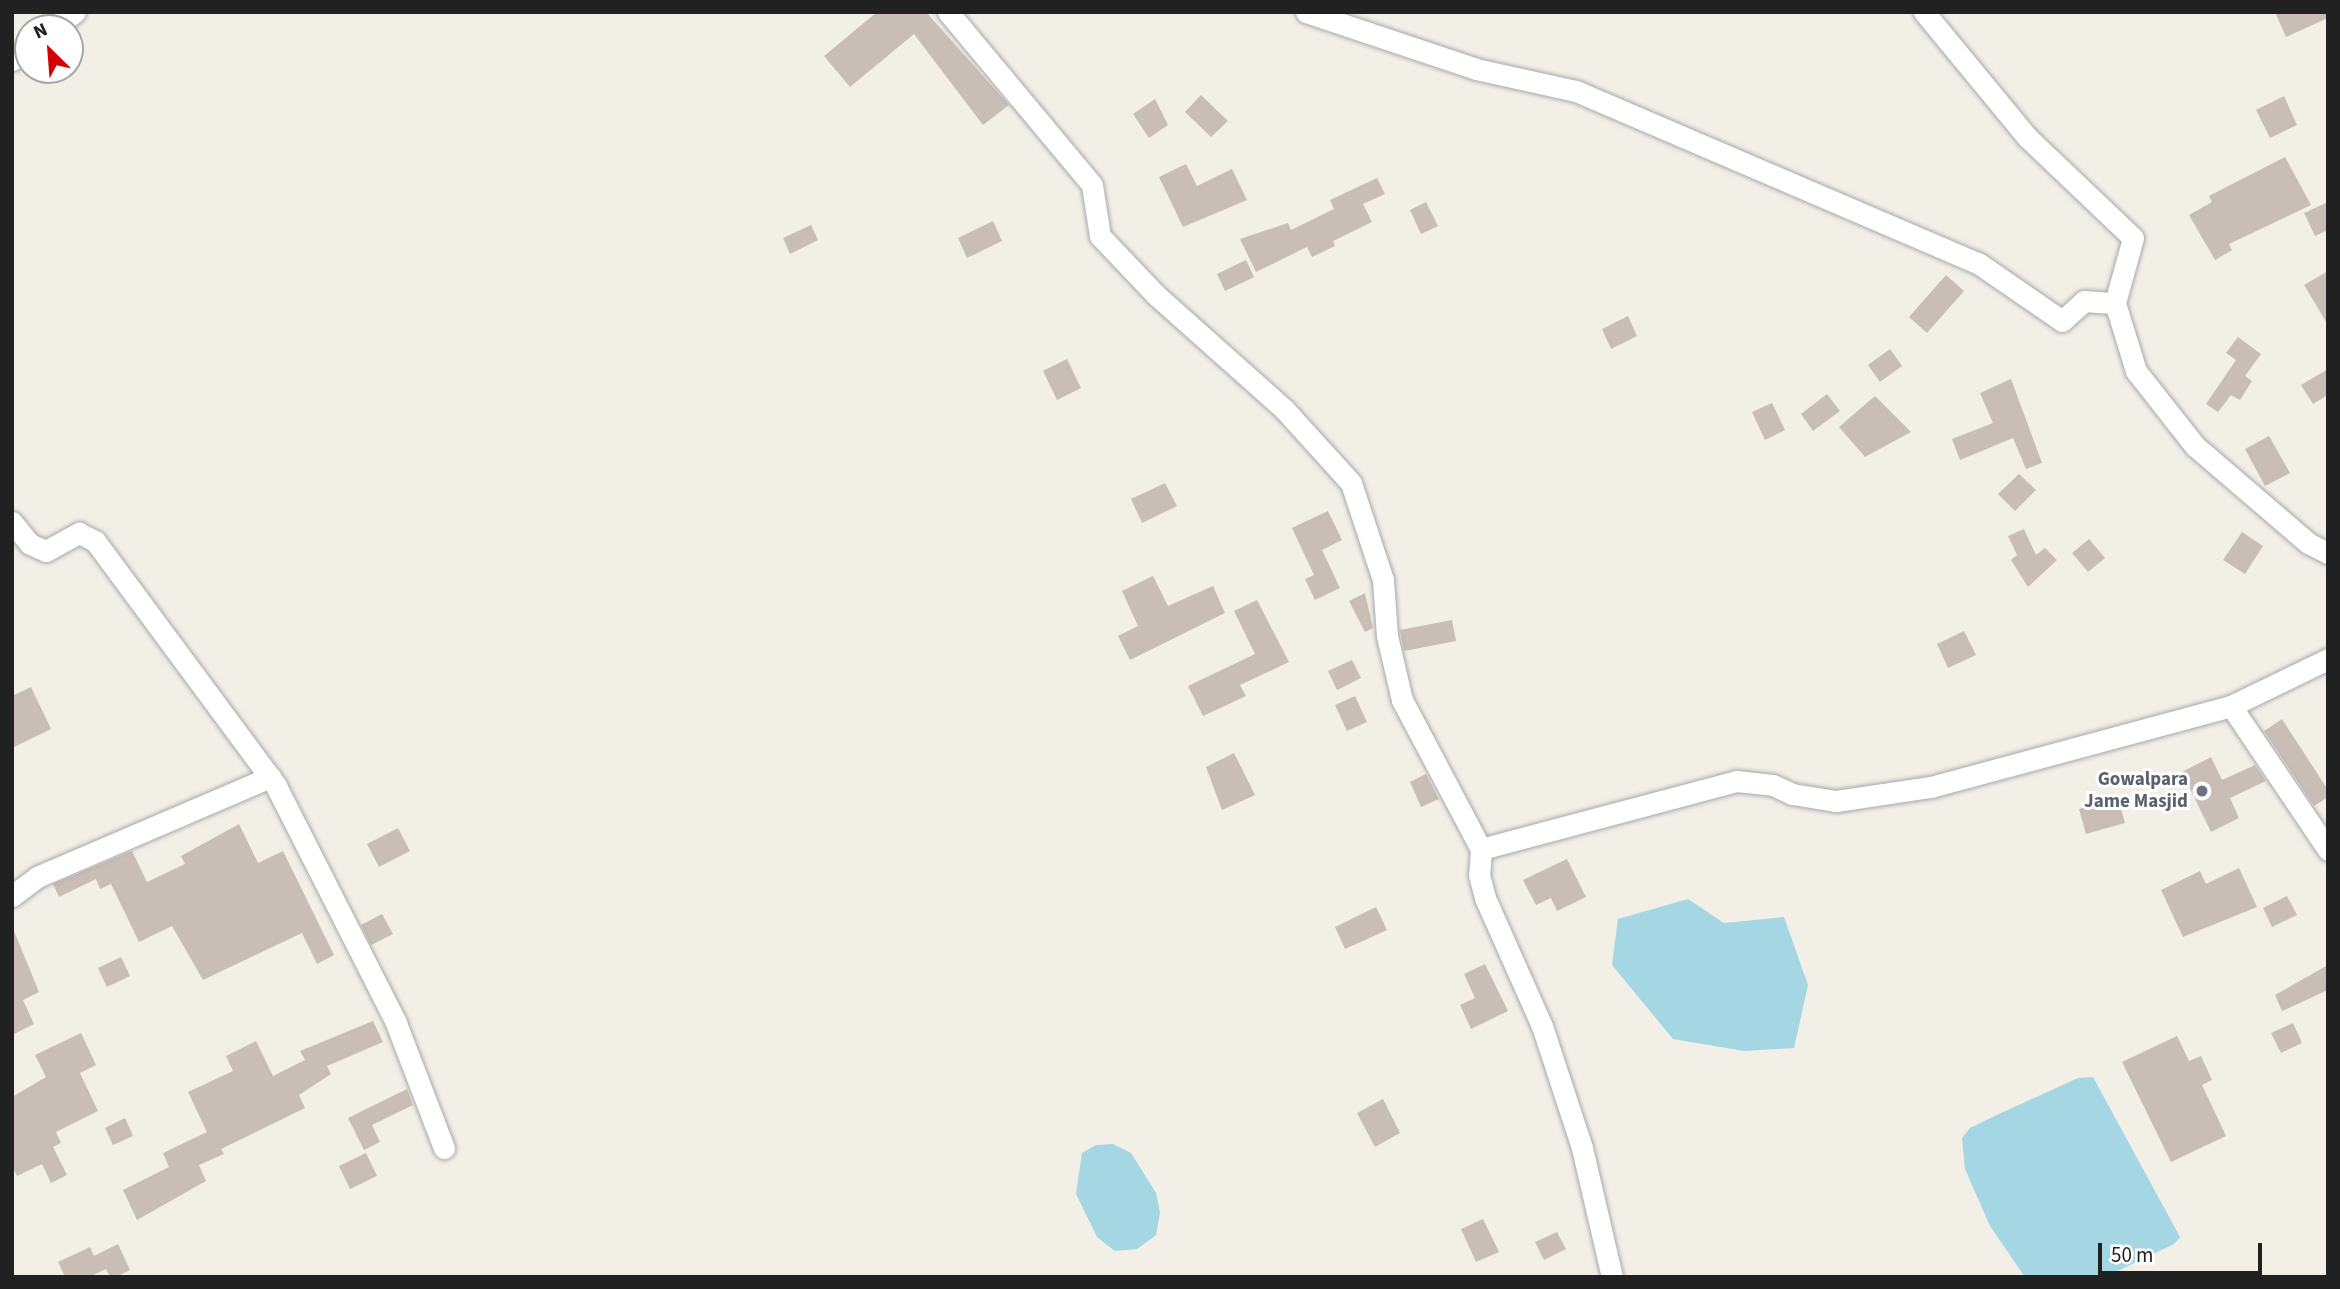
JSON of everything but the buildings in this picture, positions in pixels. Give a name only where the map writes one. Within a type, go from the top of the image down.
[{"type":"street","points":[[948,12],[1092,185],[1100,236],[1156,295],[1284,409],[1350,483],[1383,579],[1387,636],[1402,700],[1481,849],[1479,876],[1485,898],[1542,1027],[1582,1148],[1612,1277]]},
{"type":"street","points":[[1306,12],[1476,69],[1588,96],[1978,262],[2062,321],[2084,301],[2115,303]]},
{"type":"street","points":[[1924,12],[2027,137],[2133,238],[2115,303],[2136,371],[2195,446],[2308,543],[2328,553]]},
{"type":"street","points":[[12,522],[30,544],[46,551],[79,533],[95,541],[270,777],[396,1023],[444,1148]]},
{"type":"street","points":[[1481,849],[1736,781],[1773,785],[1791,794],[1836,801],[1931,787],[2231,706],[2328,659]]},
{"type":"street","points":[[2231,706],[2328,850]]},
{"type":"street","points":[[12,896],[37,877],[270,777]]},
{"type":"water","points":[[1688,899],[1724,923],[1784,917],[1808,985],[1794,1048],[1744,1051],[1673,1039],[1612,965],[1618,919]]},
{"type":"water","points":[[2093,1077],[2180,1237],[2174,1244],[2105,1277],[2025,1277],[1990,1226],[1965,1169],[1962,1138],[1970,1128],[2001,1113],[2078,1078]]},
{"type":"water","points":[[1113,1144],[1131,1153],[1156,1193],[1160,1213],[1156,1235],[1137,1249],[1115,1251],[1097,1237],[1076,1194],[1082,1153],[1096,1145]]},
{"type":"place","name":"Gowalpara Jame Masjid","points":[[2202,791]]}]
